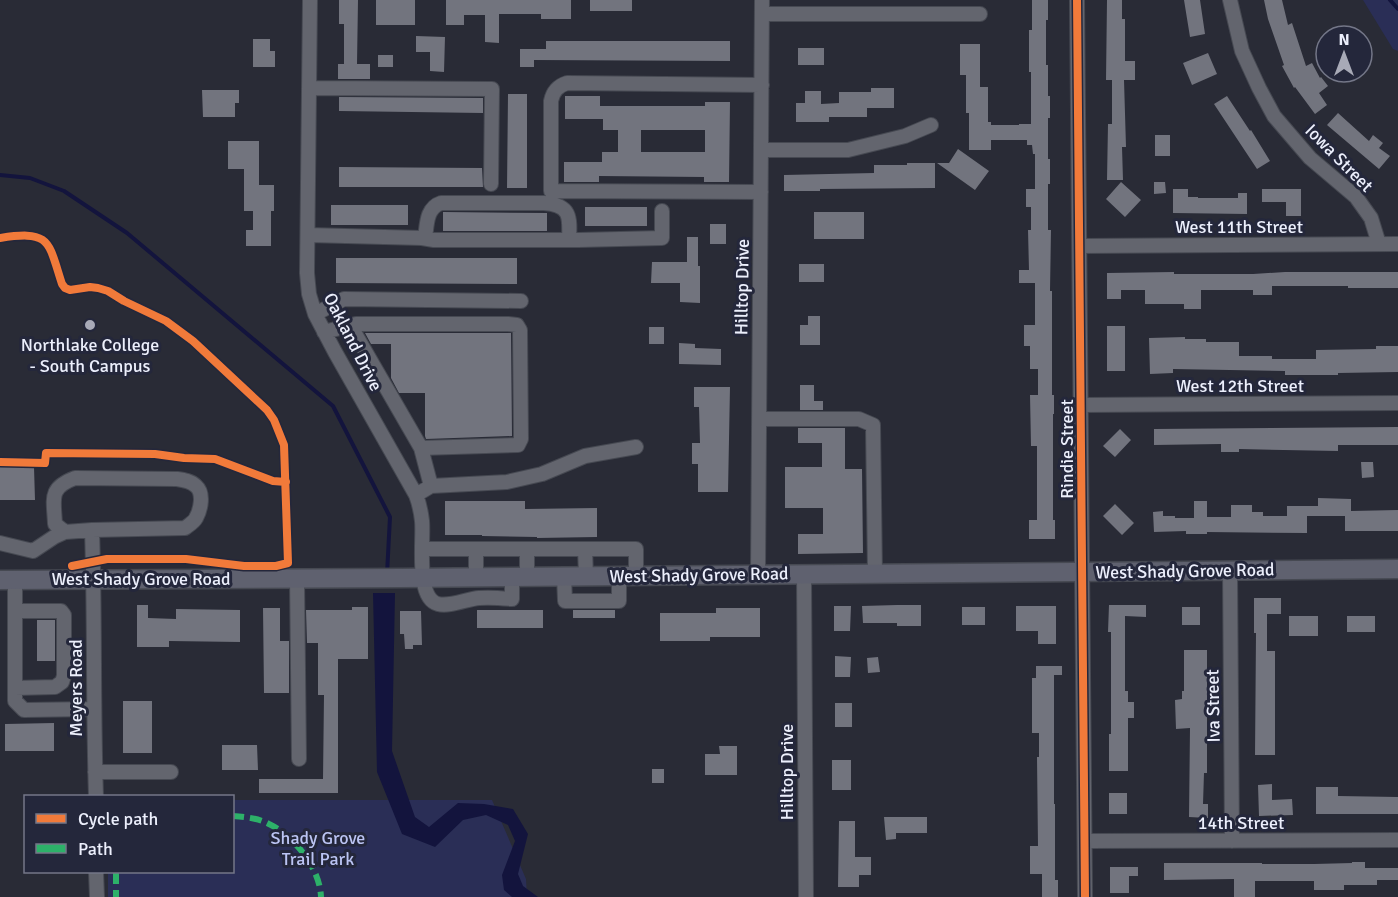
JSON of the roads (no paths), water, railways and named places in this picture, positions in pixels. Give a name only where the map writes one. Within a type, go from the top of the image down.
[{"type":"main road","name":"West Shady Grove Road","points":[[7,580],[1398,569]]},
{"type":"street","name":"Oakland Drive","points":[[310,0],[308,286],[311,303],[324,332],[416,495],[423,523],[422,578]]},
{"type":"street","name":"Rindie Street","points":[[1077,0],[1085,897]]},
{"type":"street","name":"Iowa Street","points":[[1230,0],[1242,51],[1274,116],[1310,158],[1356,197],[1371,218],[1379,244]]},
{"type":"street","points":[[762,7],[980,14]]},
{"type":"street","name":"Hilltop Drive","points":[[758,574],[762,7]]},
{"type":"street","points":[[761,192],[551,191],[551,101],[556,89],[567,83],[762,85]]},
{"type":"street","points":[[309,88],[492,89],[491,184]]},
{"type":"street","points":[[762,150],[848,150],[905,136],[931,125]]},
{"type":"street","points":[[425,238],[430,210],[441,203],[544,203],[562,207],[568,214],[569,240]]},
{"type":"street","points":[[308,235],[434,240],[662,238],[662,211]]},
{"type":"street","name":"West 11th Street","points":[[1080,246],[1398,244]]},
{"type":"street","points":[[315,314],[344,299],[521,301]]},
{"type":"street","points":[[324,332],[356,324],[517,325],[520,330],[522,439],[518,445],[420,448]]},
{"type":"street","points":[[351,325],[420,448],[431,486]]},
{"type":"street","name":"West 12th Street","points":[[1082,405],[1398,403]]},
{"type":"street","points":[[759,419],[859,419],[873,424],[875,574]]},
{"type":"street","points":[[416,495],[431,486],[507,482],[542,474],[585,456],[636,447]]},
{"type":"street","points":[[0,543],[33,551],[65,532],[185,528],[195,520],[201,506],[199,488],[193,483],[177,479],[75,478],[62,483],[54,495],[55,524],[65,532]]},
{"type":"street","name":"Meyers Road","points":[[92,530],[96,795]]},
{"type":"street","points":[[423,549],[636,549],[619,600],[565,601],[564,576]]},
{"type":"street","points":[[476,549],[476,577]]},
{"type":"street","points":[[422,578],[426,592],[432,601],[439,604],[478,598],[512,598],[527,549]]},
{"type":"street","points":[[585,549],[586,576]]},
{"type":"street","name":"Iva Street","points":[[1230,570],[1232,841]]},
{"type":"street","name":"Hilltop Drive","points":[[804,574],[806,897]]},
{"type":"street","points":[[297,578],[299,759]]},
{"type":"street","points":[[7,580],[15,611],[15,700],[24,710],[93,709]]},
{"type":"street","points":[[15,611],[61,611],[64,615],[64,676],[62,682],[55,687],[15,688]]},
{"type":"street","points":[[95,772],[171,772]]},
{"type":"street","name":"14th Street","points":[[1085,841],[1398,840]]},
{"type":"street","points":[[96,873],[97,897]]},
{"type":"waterway","points":[[1390,0],[1398,9]]},
{"type":"waterway","points":[[0,175],[30,178],[64,191],[127,233],[333,406],[390,517],[387,574]]},
{"type":"place","name":"Northlake College - South Campus","points":[[90,325]]},
{"type":"park label","name":"Shady Grove Trail Park","points":[[318,848]]}]
